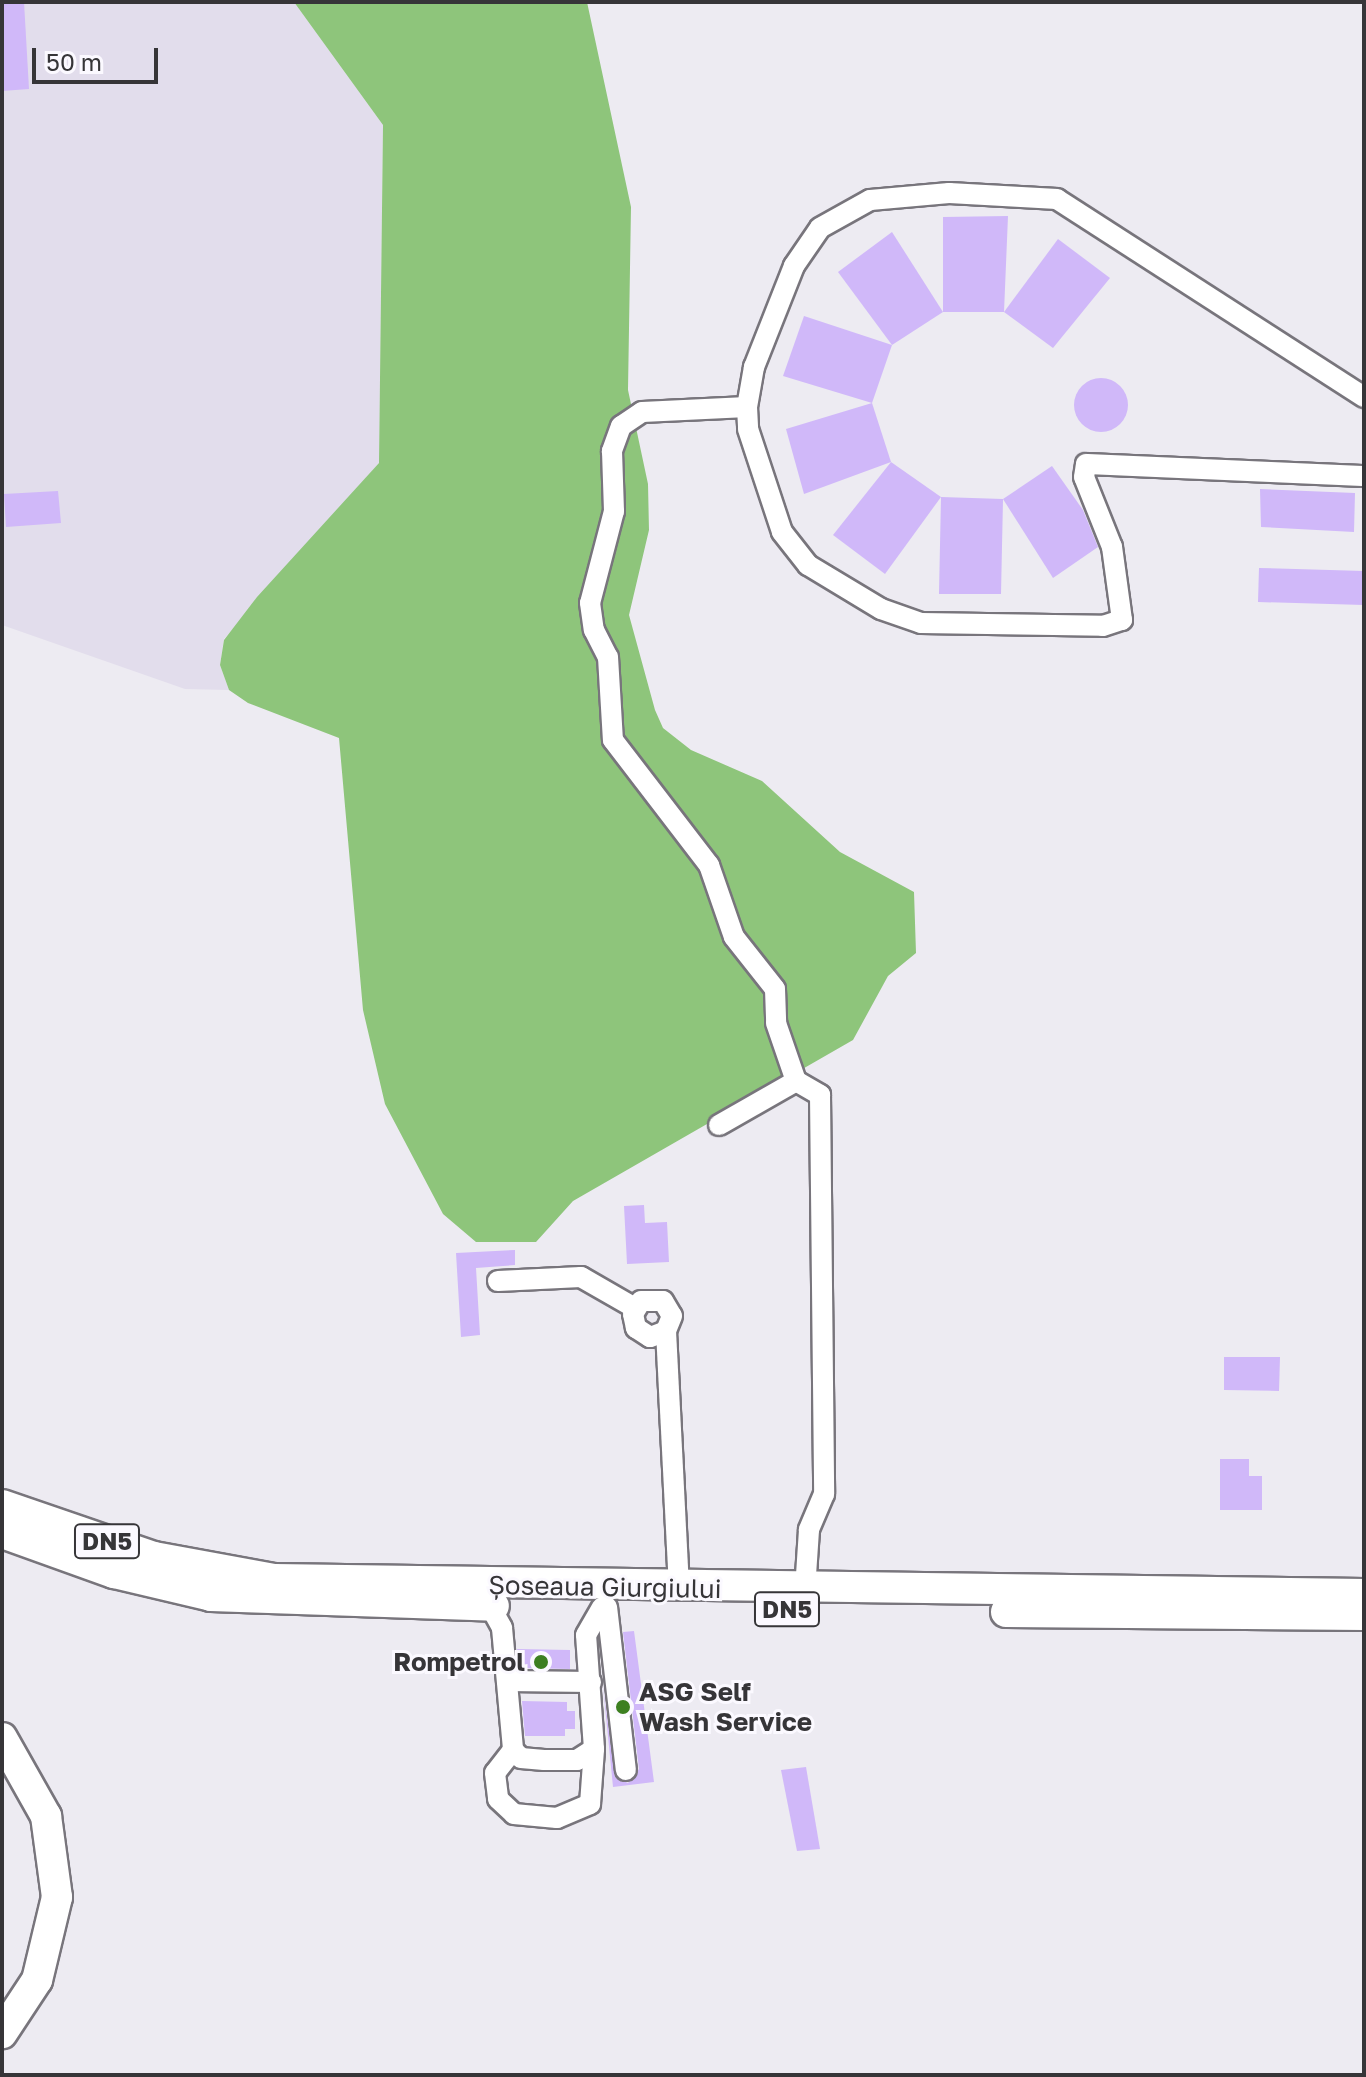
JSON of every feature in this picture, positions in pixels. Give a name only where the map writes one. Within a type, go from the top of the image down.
[{"type":"highway","name":"Șoseaua Giurgiului","points":[[2,1505],[154,1557],[247,1577],[679,1589],[1364,1594]]},
{"type":"highway","name":"Șoseaua Giurgiului","points":[[2,1533],[114,1573],[211,1596],[490,1606],[1364,1615]]},
{"type":"highway","points":[[2,1738],[46,1816],[57,1897],[37,1980],[2,2033]]},
{"type":"lane","points":[[1364,397],[1057,199],[949,193],[870,200],[820,228],[794,266],[754,367],[747,407],[748,429],[782,532],[808,565],[881,609],[921,623],[1103,626],[1122,620],[1112,547],[1084,477],[1086,464],[1364,476]]},
{"type":"lane","points":[[747,407],[642,412],[621,426],[612,451],[614,511],[590,603],[594,630],[608,657],[613,740],[709,865],[734,937],[775,989],[776,1023],[796,1081]]},
{"type":"lane","points":[[719,1125],[796,1081]]},
{"type":"lane","points":[[796,1081],[817,1089],[822,1123],[824,1494],[809,1530],[805,1590]]},
{"type":"lane","points":[[498,1281],[581,1277],[635,1308]]},
{"type":"lane","points":[[666,1331],[643,1335],[633,1322],[635,1308],[644,1299],[663,1301],[672,1316],[666,1331],[679,1589]]},
{"type":"lane","points":[[490,1606],[502,1628],[513,1750],[521,1758],[577,1760],[594,1749]]},
{"type":"lane","points":[[513,1750],[495,1773],[498,1799],[514,1814],[557,1818],[590,1804],[594,1749],[587,1624],[605,1607]]},
{"type":"lane","points":[[605,1607],[626,1770]]},
{"type":"lane","points":[[507,1681],[591,1682]]},
{"type":"shaded area","points":[[2,2],[294,2],[383,125],[379,463],[224,639],[220,665],[229,690],[185,689],[2,625]]},
{"type":"green space","points":[[294,2],[587,2],[631,207],[628,390],[648,484],[649,530],[629,615],[655,710],[663,728],[691,750],[762,781],[840,852],[914,892],[916,953],[888,976],[853,1040],[573,1201],[536,1242],[476,1242],[443,1214],[385,1104],[363,1010],[339,738],[248,703],[229,690],[220,665],[224,640],[257,597],[379,463],[383,125]]},
{"type":"building","points":[[2,2],[24,2],[29,89],[2,91]]},
{"type":"building","points":[[1008,216],[1004,312],[943,312],[943,217]]},
{"type":"building","points":[[892,232],[943,312],[892,345],[838,272]]},
{"type":"building","points":[[1058,239],[1110,278],[1053,348],[1004,312]]},
{"type":"building","points":[[804,316],[892,345],[872,403],[783,376]]},
{"type":"building","points":[[1101,378],[1120,386],[1128,405],[1120,424],[1101,432],[1082,424],[1074,405],[1082,386]]},
{"type":"building","points":[[872,403],[891,462],[804,494],[786,429]]},
{"type":"building","points":[[891,462],[941,497],[885,574],[833,535]]},
{"type":"building","points":[[1052,466],[1083,510],[1098,547],[1053,578],[1003,499]]},
{"type":"building","points":[[1260,489],[1355,493],[1354,532],[1261,527]]},
{"type":"building","points":[[58,491],[61,523],[6,527],[4,494]]},
{"type":"building","points":[[941,497],[1003,499],[1001,594],[939,594]]},
{"type":"building","points":[[1259,568],[1364,571],[1364,605],[1258,602]]},
{"type":"building","points":[[644,1205],[645,1223],[667,1222],[669,1262],[627,1264],[624,1206]]},
{"type":"building","points":[[515,1250],[515,1265],[476,1268],[480,1335],[461,1337],[456,1253]]},
{"type":"building","points":[[1224,1357],[1280,1357],[1279,1391],[1224,1390]]},
{"type":"building","points":[[1220,1459],[1249,1459],[1249,1476],[1262,1476],[1262,1510],[1220,1510]]},
{"type":"building","points":[[634,1631],[654,1782],[613,1787],[603,1686],[615,1777],[628,1783],[639,1769],[623,1632]]},
{"type":"building","name":"Rompetrol","points":[[517,1649],[570,1650],[570,1669],[519,1668]]},
{"type":"building","points":[[522,1701],[567,1702],[567,1711],[575,1711],[575,1729],[565,1729],[565,1736],[525,1736]]},
{"type":"building","points":[[806,1767],[820,1849],[797,1851],[781,1770]]},
{"type":"place","name":"Rompetrol","points":[[541,1662]]},
{"type":"place","name":"ASG Self Wash Service","points":[[623,1707]]}]
